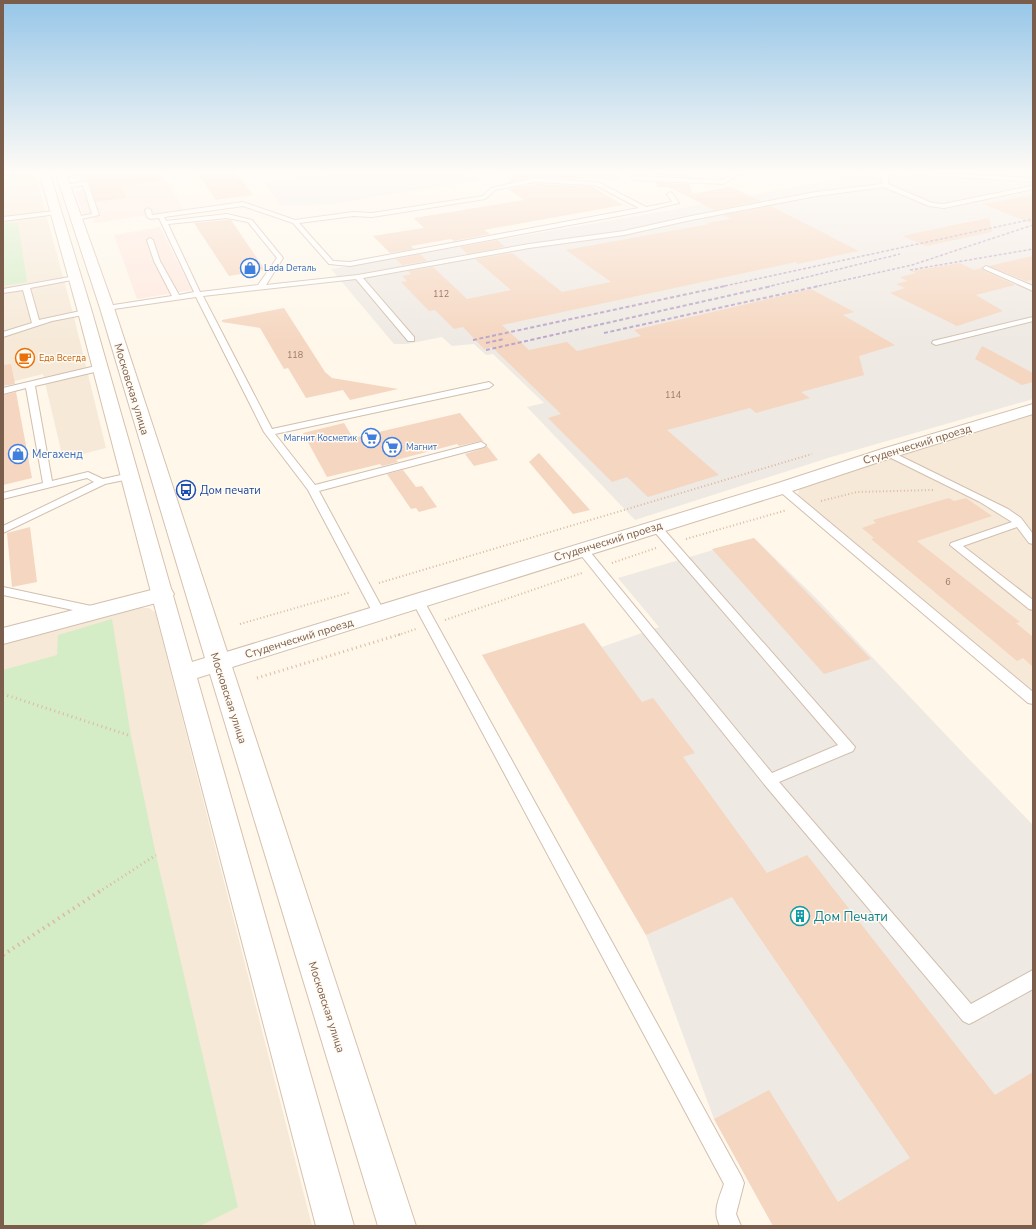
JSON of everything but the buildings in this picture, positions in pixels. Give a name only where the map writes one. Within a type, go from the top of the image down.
[{"type":"main road","name":"Московская улица","points":[[68,228],[75,278],[96,310],[100,368],[335,1226]]},
{"type":"main road","name":"Московская улица","points":[[70,228],[96,310],[218,663],[397,1226]]},
{"type":"main road","name":"Студенческий проезд","points":[[183,673],[782,488],[1033,408]]},
{"type":"main road","points":[[3,636],[163,594]]},
{"type":"lane","points":[[167,228],[198,294],[269,432],[313,489],[380,613]]},
{"type":"lane","points":[[256,228],[280,258],[260,288]]},
{"type":"lane","points":[[300,228],[327,267]]},
{"type":"lane","points":[[313,282],[327,267],[541,228]]},
{"type":"lane","points":[[3,335],[50,319],[96,310],[198,294],[358,277],[529,246],[624,233],[645,228]]},
{"type":"lane","points":[[150,240],[158,261],[171,284],[176,297]]},
{"type":"lane","points":[[986,268],[1033,289]]},
{"type":"lane","points":[[358,277],[411,339]]},
{"type":"lane","points":[[3,291],[75,278]]},
{"type":"lane","points":[[26,287],[36,324]]},
{"type":"lane","points":[[936,343],[1033,319]]},
{"type":"lane","points":[[3,391],[100,368]]},
{"type":"lane","points":[[30,385],[48,485]]},
{"type":"lane","points":[[269,432],[489,385]]},
{"type":"lane","points":[[313,489],[481,445]]},
{"type":"lane","points":[[888,453],[1004,511],[1019,524],[1033,541]]},
{"type":"lane","points":[[3,496],[88,475],[102,482]]},
{"type":"lane","points":[[3,530],[102,482],[130,476]]},
{"type":"lane","points":[[782,488],[1033,699]]},
{"type":"lane","points":[[1019,524],[955,545],[1033,606]]},
{"type":"lane","points":[[656,527],[848,747],[769,780]]},
{"type":"lane","points":[[582,549],[769,780],[969,1015],[1033,979]]},
{"type":"lane","points":[[3,591],[97,612]]},
{"type":"lane","points":[[1021,597],[1033,592]]},
{"type":"lane","points":[[418,601],[734,1183],[725,1215],[731,1226]]},
{"type":"path","points":[[240,624],[812,454]]},
{"type":"path","points":[[257,678],[430,625],[670,543],[802,506],[857,492],[964,490]]},
{"type":"path","points":[[3,694],[131,736]]},
{"type":"path","points":[[3,955],[156,855]]},
{"type":"shaded area","points":[[3,228],[50,228],[73,313],[106,448],[63,459],[43,374],[3,384]]},
{"type":"shaded area","points":[[161,228],[192,290],[137,299],[114,235]]},
{"type":"shaded area","points":[[565,228],[1033,228],[1033,399],[828,458],[635,520],[527,407],[544,403],[493,354],[486,355],[474,344],[452,346],[442,337],[407,344],[394,344],[331,269]]},
{"type":"shaded area","points":[[1033,414],[1033,700],[799,498],[798,493],[800,488],[804,485]]},
{"type":"shaded area","points":[[754,538],[815,597],[1033,825],[1033,1226],[773,1226],[714,1119],[646,935],[482,655],[584,623],[602,647],[659,627],[618,578]]},
{"type":"shaded area","points":[[141,608],[149,608],[155,612],[312,1226],[3,1226],[3,644]]},
{"type":"green space","points":[[3,228],[19,228],[27,282],[3,286]]},
{"type":"green space","points":[[112,619],[131,736],[156,855],[238,1207],[200,1226],[3,1226],[3,670],[57,655],[58,635]]},
{"type":"railway","points":[[720,287],[990,228]]},
{"type":"railway","points":[[814,287],[912,265],[1023,228]]},
{"type":"railway","points":[[910,270],[1033,249]]},
{"type":"railway","points":[[767,287],[900,254]]},
{"type":"railway","points":[[473,340],[725,286]]},
{"type":"railway","points":[[486,350],[772,286]]},
{"type":"railway","points":[[604,333],[819,286]]},
{"type":"railway","points":[[486,343],[504,339]]},
{"type":"place","name":"Lada Dеталь","points":[[250,268]]},
{"type":"place","name":"Еда Всегда","points":[[25,358]]},
{"type":"place","name":"Магнит Косметик","points":[[371,438]]},
{"type":"place","name":"Магнит","points":[[392,447]]},
{"type":"place","name":"Мегахенд","points":[[18,454]]},
{"type":"place","name":"Дом печати","points":[[186,490]]},
{"type":"place","name":"Дом Печати","points":[[800,916]]}]
